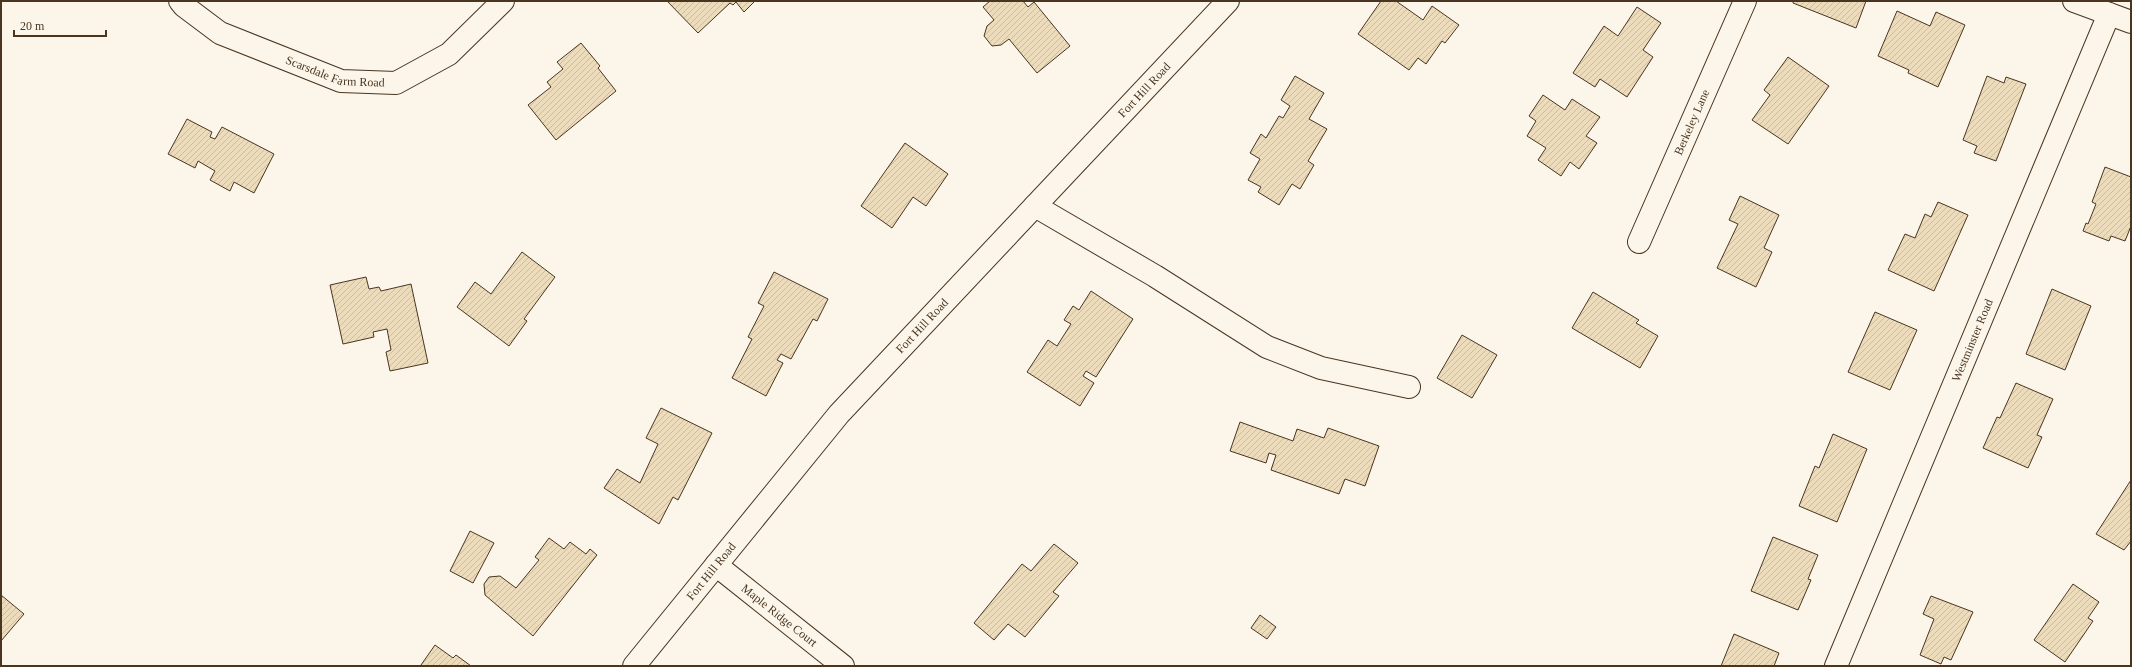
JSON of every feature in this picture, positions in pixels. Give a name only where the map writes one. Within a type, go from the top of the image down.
[{"type":"street","name":"Scarsdale Farm Road","points":[[180,1],[184,6],[220,33],[341,81],[396,83],[449,54],[503,1]]},
{"type":"street","name":"Fort Hill Road","points":[[634,666],[840,414],[1228,1]]},
{"type":"street","name":"Berkeley Lane","points":[[1639,242],[1745,1]]},
{"type":"street","points":[[2074,1],[2131,22]]},
{"type":"street","name":"Westminster Road","points":[[1836,666],[2109,14]]},
{"type":"street","points":[[1035,206],[1155,276],[1267,346],[1321,368],[1409,387]]},
{"type":"street","name":"Maple Ridge Court","points":[[716,565],[843,666]]},
{"type":"building","points":[[667,1],[755,1],[744,12],[736,2],[733,5],[730,3],[698,33]]},
{"type":"building","points":[[990,1],[1023,1],[1028,7],[1034,2],[1070,46],[1037,73],[1009,39],[1001,45],[992,46],[984,36],[987,26],[994,20],[983,7]]},
{"type":"building","points":[[1381,1],[1396,1],[1423,20],[1432,6],[1459,25],[1445,43],[1442,41],[1426,64],[1418,58],[1409,70],[1358,34]]},
{"type":"building","points":[[1793,1],[1866,1],[1856,28],[1793,3]]},
{"type":"building","points":[[1637,7],[1661,23],[1643,50],[1653,57],[1627,97],[1600,79],[1595,87],[1573,73],[1604,26],[1618,36]]},
{"type":"building","points":[[1897,11],[1930,26],[1936,12],[1965,25],[1938,87],[1908,73],[1909,70],[1878,56]]},
{"type":"building","points":[[581,43],[600,66],[598,68],[616,91],[556,140],[528,105],[551,87],[547,82],[563,69],[557,62]]},
{"type":"building","points":[[1788,57],[1829,86],[1788,144],[1752,120],[1770,95],[1764,90]]},
{"type":"building","points":[[1295,76],[1324,93],[1309,119],[1327,129],[1308,161],[1314,165],[1300,189],[1292,184],[1279,205],[1258,192],[1261,187],[1248,180],[1260,159],[1250,153],[1261,134],[1266,138],[1279,116],[1283,118],[1290,106],[1281,100]]},
{"type":"building","points":[[1987,76],[2004,83],[2006,77],[2026,84],[1996,161],[1974,153],[1977,146],[1963,140]]},
{"type":"building","points":[[1543,95],[1565,110],[1572,99],[1600,117],[1586,136],[1597,143],[1579,169],[1570,162],[1561,176],[1538,160],[1546,148],[1527,136],[1536,121],[1529,116]]},
{"type":"building","points":[[187,119],[212,132],[210,137],[215,139],[222,127],[274,154],[254,193],[234,182],[230,191],[210,180],[215,171],[198,161],[195,168],[168,154]]},
{"type":"building","points":[[905,143],[948,174],[926,206],[913,197],[892,228],[861,206]]},
{"type":"building","points":[[2105,167],[2131,177],[2131,226],[2125,241],[2111,236],[2109,241],[2083,231],[2086,223],[2088,224],[2096,204],[2092,202]]},
{"type":"building","points":[[1740,196],[1779,215],[1764,248],[1772,252],[1756,287],[1717,268],[1738,224],[1729,220]]},
{"type":"building","points":[[1938,202],[1968,215],[1934,291],[1888,270],[1905,234],[1915,238],[1925,214],[1931,217]]},
{"type":"building","points":[[522,252],[555,277],[524,319],[527,321],[509,346],[457,307],[475,282],[491,294]]},
{"type":"building","points":[[774,272],[828,299],[817,321],[813,319],[791,359],[781,354],[777,360],[783,363],[766,396],[732,378],[752,339],[748,337],[764,306],[758,303]]},
{"type":"building","points":[[366,277],[369,289],[379,287],[381,291],[411,284],[428,363],[390,371],[386,352],[391,350],[387,329],[373,332],[374,337],[343,344],[330,285]]},
{"type":"building","points":[[2052,289],[2091,306],[2065,370],[2026,354]]},
{"type":"building","points":[[1091,291],[1133,319],[1096,377],[1086,371],[1083,376],[1094,383],[1080,406],[1027,372],[1048,340],[1057,346],[1071,324],[1064,320],[1073,306],[1079,310]]},
{"type":"building","points":[[1593,292],[1639,320],[1636,323],[1658,336],[1640,368],[1572,328]]},
{"type":"building","points":[[1875,312],[1917,330],[1890,390],[1848,372]]},
{"type":"building","points":[[1462,335],[1497,355],[1472,398],[1437,378]]},
{"type":"building","points":[[2016,383],[2053,399],[2037,435],[2042,437],[2028,468],[1983,448],[1997,417],[2000,418]]},
{"type":"building","points":[[661,408],[712,433],[678,500],[673,497],[659,524],[604,488],[617,469],[640,483],[658,444],[646,438]]},
{"type":"building","points":[[1240,422],[1293,441],[1297,429],[1324,438],[1328,428],[1379,446],[1365,486],[1345,479],[1339,494],[1271,470],[1276,455],[1269,453],[1266,463],[1230,451]]},
{"type":"building","points":[[1833,434],[1867,449],[1837,522],[1799,506],[1815,466],[1819,468]]},
{"type":"building","points":[[2131,480],[2131,541],[2124,550],[2096,534]]},
{"type":"building","points":[[470,531],[494,543],[473,583],[450,571]]},
{"type":"building","points":[[1773,537],[1818,555],[1808,579],[1811,580],[1798,610],[1751,591]]},
{"type":"building","points":[[549,538],[564,549],[570,542],[586,554],[590,549],[597,555],[533,636],[485,595],[484,584],[489,577],[500,576],[516,588],[539,560],[535,557]]},
{"type":"building","points":[[1054,544],[1078,563],[1053,592],[1059,596],[1025,637],[1008,624],[994,640],[974,623],[1022,564],[1031,571]]},
{"type":"building","points":[[2073,584],[2099,602],[2088,618],[2093,621],[2065,662],[2034,640]]},
{"type":"building","points":[[1,595],[24,614],[1,641]]},
{"type":"building","points":[[1931,596],[1973,612],[1951,660],[1944,657],[1941,664],[1920,655],[1934,619],[1923,614]]},
{"type":"building","points":[[1260,615],[1276,627],[1267,639],[1251,628]]},
{"type":"building","points":[[1734,634],[1779,653],[1774,666],[1721,666]]},
{"type":"building","points":[[435,645],[453,658],[456,655],[471,666],[422,666],[421,665]]}]
